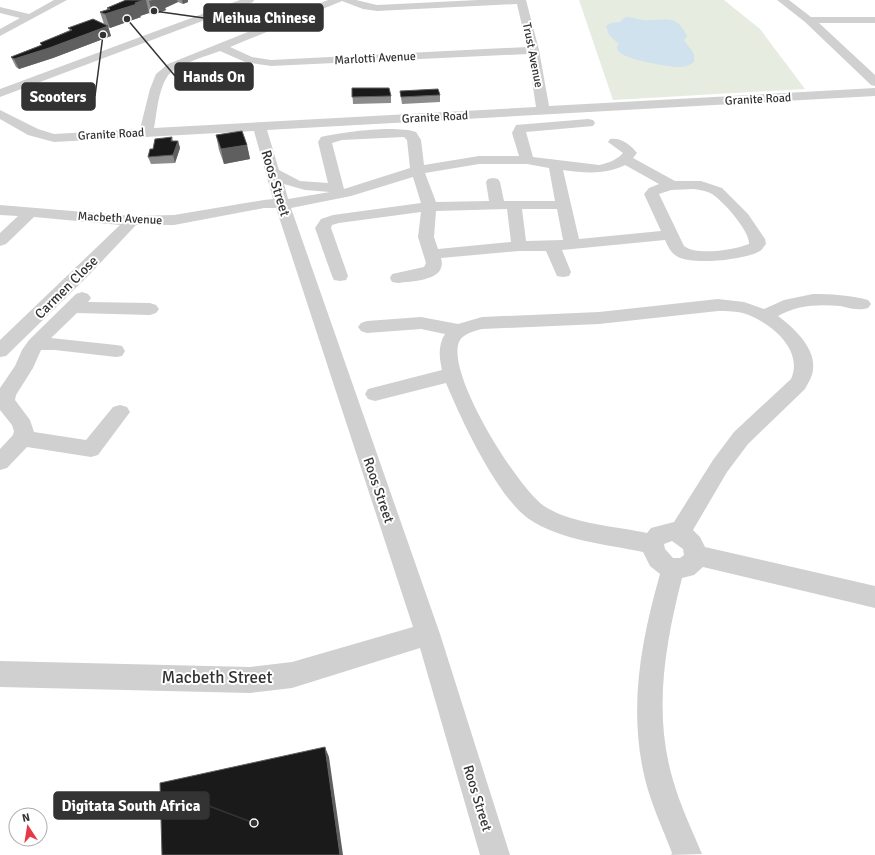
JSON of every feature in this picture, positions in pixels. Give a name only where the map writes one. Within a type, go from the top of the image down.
[{"type":"street","points":[[0,33],[62,0]]},
{"type":"street","points":[[0,93],[249,0]]},
{"type":"street","points":[[146,133],[156,89],[162,74],[172,66],[337,0]]},
{"type":"street","points":[[346,0],[367,7],[377,8],[521,1]]},
{"type":"street","points":[[782,0],[809,20],[875,82]]},
{"type":"street","name":"Trust Avenue","points":[[521,1],[533,50],[543,111]]},
{"type":"street","points":[[0,10],[30,17]]},
{"type":"street","points":[[809,20],[875,20]]},
{"type":"street","name":"Marlotti Avenue","points":[[221,47],[249,60],[271,63],[533,50]]},
{"type":"street","points":[[858,65],[875,65]]},
{"type":"street","name":"Granite Road","points":[[0,114],[32,132],[49,137],[146,133],[875,92]]},
{"type":"street","points":[[528,160],[519,133],[521,128],[588,124]]},
{"type":"street","name":"Roos Street","points":[[259,126],[273,172],[275,202],[428,634],[496,855]]},
{"type":"street","points":[[334,189],[325,142],[329,138],[405,133],[411,135],[414,140],[412,172],[428,198],[429,207],[426,237],[434,264],[428,273],[398,278]]},
{"type":"street","points":[[273,172],[296,185],[334,189],[393,179],[412,172],[453,163],[479,160],[528,160],[554,165],[599,169],[612,166],[625,159],[629,151],[615,142]]},
{"type":"street","points":[[625,159],[673,186]]},
{"type":"street","points":[[554,165],[572,244]]},
{"type":"street","points":[[493,182],[497,205]]},
{"type":"street","points":[[673,186],[704,186],[720,192],[748,224],[758,238],[756,248],[747,252],[693,256],[682,253],[677,249],[651,194],[652,191],[656,189],[673,186]]},
{"type":"street","name":"Macbeth Avenue","points":[[0,210],[132,221],[174,220],[275,202],[334,189]]},
{"type":"street","points":[[514,205],[519,246]]},
{"type":"street","points":[[340,276],[323,228],[324,224],[329,220],[429,207],[563,205]]},
{"type":"street","points":[[0,241],[32,212]]},
{"type":"street","name":"Carmen Close","points":[[0,352],[132,221]]},
{"type":"street","points":[[432,254],[519,246],[552,246],[670,235]]},
{"type":"street","points":[[552,246],[563,272]]},
{"type":"street","points":[[766,315],[783,306],[807,300],[825,298],[862,304]]},
{"type":"street","points":[[0,462],[23,438],[24,430],[21,422],[4,403],[4,398],[24,368],[35,344],[77,303],[150,309]]},
{"type":"street","points":[[652,544],[565,526],[536,512],[522,501],[480,437],[468,415],[448,356],[448,345],[452,337],[459,330],[482,323],[592,318],[715,306],[744,308],[766,315],[781,327],[801,351],[805,368],[804,375],[798,384],[741,438],[720,466],[679,533]]},
{"type":"street","points":[[367,327],[421,323],[459,330]]},
{"type":"street","points":[[35,344],[56,344],[116,351]]},
{"type":"street","points":[[374,394],[453,374]]},
{"type":"street","points":[[23,438],[91,449],[120,412]]},
{"type":"street","points":[[672,531],[679,533],[691,541],[696,555],[692,564],[687,567],[673,568],[660,561],[655,556],[652,544],[655,538],[661,533],[672,531]]},
{"type":"street","points":[[696,555],[875,597]]},
{"type":"street","points":[[673,568],[658,623],[648,709],[659,780],[687,854],[686,855]]},
{"type":"street","name":"Macbeth Street","points":[[0,674],[250,680],[292,675],[428,634]]},
{"type":"shaded area","points":[[579,0],[724,0],[760,29],[805,89],[613,100]]},
{"type":"water","points":[[628,17],[642,20],[674,21],[683,29],[687,36],[684,40],[693,52],[694,62],[682,67],[670,66],[642,61],[619,52],[617,46],[619,44],[609,35],[606,26],[611,23],[620,22],[624,18]]},
{"type":"building","points":[[126,0],[144,0],[135,3],[137,4],[105,14],[100,12],[110,9],[107,8]]},
{"type":"building","points":[[93,19],[108,26],[49,48],[14,59],[11,57],[42,45],[40,43],[72,30],[68,28]]},
{"type":"building","points":[[352,88],[389,88],[391,96],[352,97]]},
{"type":"building","points":[[438,89],[440,95],[401,97],[400,91]]},
{"type":"building","points":[[242,131],[247,145],[221,149],[216,135]]},
{"type":"building","points":[[172,137],[171,141],[178,141],[173,155],[148,157],[150,149],[153,149],[155,139]]},
{"type":"building","points":[[325,747],[340,855],[162,855],[160,783]]},
{"type":"place","name":"Meihua Chinese","points":[[154,11]]},
{"type":"place","name":"Hands On","points":[[127,19]]},
{"type":"place","name":"Scooters","points":[[103,35]]},
{"type":"place","name":"Digitata South Africa","points":[[254,823]]}]
